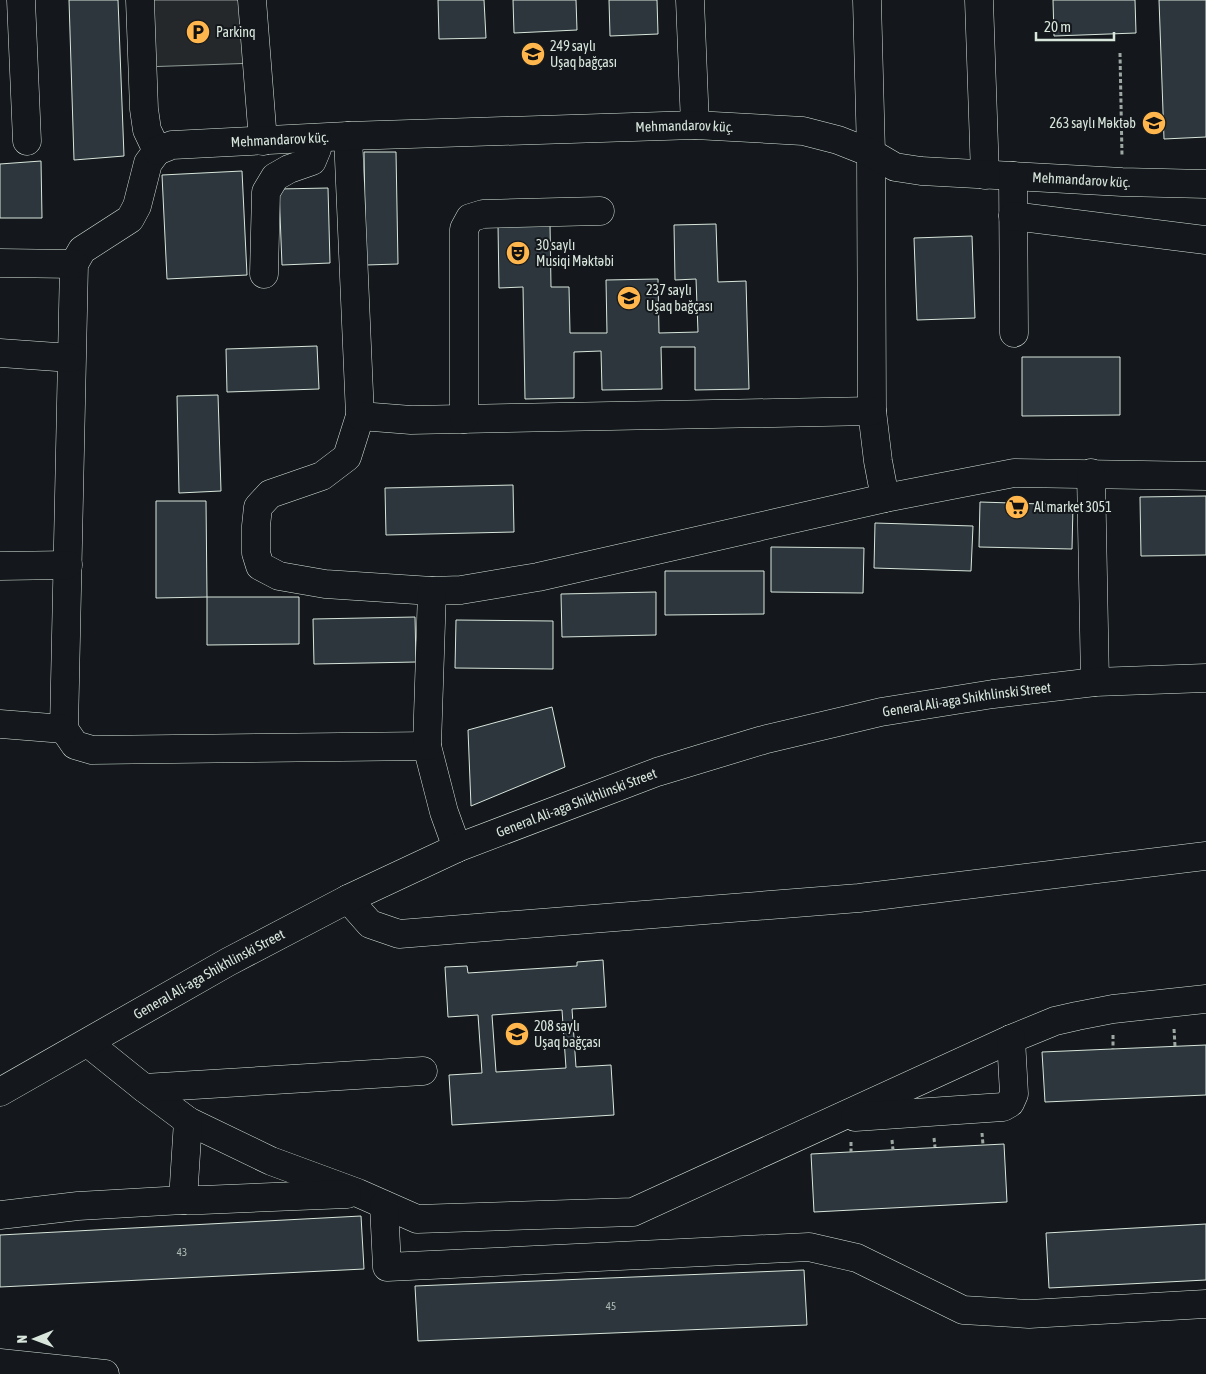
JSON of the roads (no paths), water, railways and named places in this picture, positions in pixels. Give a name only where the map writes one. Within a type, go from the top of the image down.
[{"type":"street","points":[[21,0],[27,141]]},
{"type":"street","points":[[140,0],[146,130],[157,151],[148,163],[137,206],[130,219],[82,250],[74,264],[64,729],[75,745],[92,750],[427,746]]},
{"type":"street","points":[[252,0],[263,141]]},
{"type":"street","points":[[690,0],[695,125]]},
{"type":"street","points":[[867,0],[871,153],[872,411],[885,498]]},
{"type":"street","points":[[979,0],[985,175]]},
{"type":"street","name":"Mehmandarov küç.","points":[[157,151],[172,145],[348,136],[695,125],[803,131],[838,140],[871,153],[895,167],[921,171],[1122,182],[1206,184]]},
{"type":"street","points":[[348,136],[360,416],[347,457],[322,476],[270,494],[258,507],[256,553],[260,566],[279,576],[325,584],[432,591],[461,590],[538,577],[885,498],[1014,473],[1206,476]]},
{"type":"street","points":[[264,274],[266,192],[275,177],[289,169],[312,161],[317,149],[317,138]]},
{"type":"street","points":[[1013,176],[1014,333]]},
{"type":"street","points":[[464,419],[464,229],[470,218],[483,214],[600,211]]},
{"type":"street","points":[[1013,216],[1206,240]]},
{"type":"street","points":[[0,262],[74,264]]},
{"type":"street","points":[[0,353],[71,358]]},
{"type":"street","points":[[360,416],[411,420],[872,411]]},
{"type":"street","points":[[1091,473],[1095,682]]},
{"type":"street","points":[[0,566],[68,565]]},
{"type":"street","points":[[432,591],[427,746],[444,812],[457,848]]},
{"type":"street","name":"General Ali-aga Shikhlinski Street","points":[[0,1092],[228,962],[348,899],[457,848],[657,772],[763,740],[891,711],[993,694],[1095,682],[1206,678]]},
{"type":"street","points":[[0,724],[64,729]]},
{"type":"street","points":[[348,899],[370,924],[400,934],[859,898],[1206,856]]},
{"type":"street","points":[[88,1043],[188,1121],[271,1161],[358,1193],[417,1219],[633,1212],[1011,1039],[1055,1021],[1138,1006],[1206,999]]},
{"type":"street","points":[[838,1118],[1003,1107],[1010,1103],[1014,1094],[1011,1039]]},
{"type":"street","points":[[144,1088],[423,1071]]},
{"type":"street","points":[[183,1200],[188,1121]]},
{"type":"street","points":[[0,1215],[78,1206],[358,1193]]},
{"type":"street","points":[[384,1205],[387,1267],[809,1247],[857,1258],[963,1310],[1030,1314],[1206,1304]]},
{"type":"street","points":[[0,1363],[105,1374]]},
{"type":"place","name":"Parkinq","points":[[198,32]]},
{"type":"place","name":"249 saylı Uşaq bağçası","points":[[533,54]]},
{"type":"place","name":"263 saylı Məktəb","points":[[1154,123]]},
{"type":"place","name":"30 saylı Musiqi Məktəbi","points":[[518,253]]},
{"type":"place","name":"237 saylı Uşaq bağçası","points":[[629,298]]},
{"type":"place","name":"Al market 3051","points":[[1017,507]]},
{"type":"place","name":"208 saylı Uşaq bağçası","points":[[517,1034]]}]
